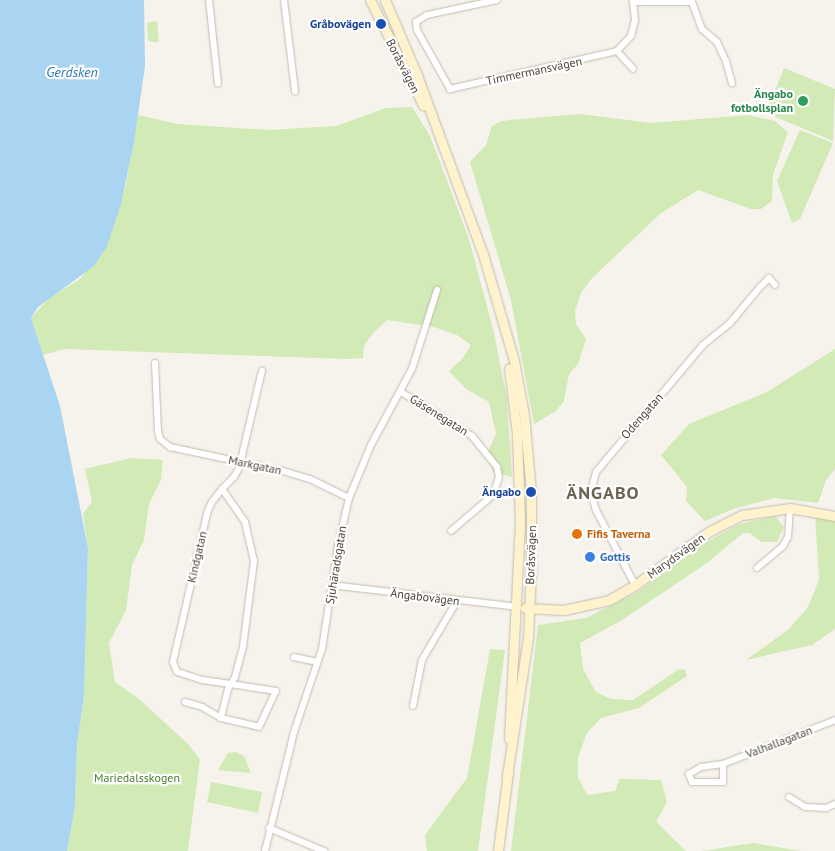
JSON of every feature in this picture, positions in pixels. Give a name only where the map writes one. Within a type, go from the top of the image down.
[{"type":"main road","name":"Boråsvägen","points":[[370,0],[437,131]]},
{"type":"main road","name":"Boråsvägen","points":[[385,0],[483,254],[514,361],[528,448],[532,523],[525,662],[507,776],[498,851]]},
{"type":"main road","name":"Boråsvägen","points":[[506,335],[519,471],[518,607],[507,776]]},
{"type":"main road","name":"Marydsvägen","points":[[518,607],[580,608],[609,600],[635,585],[710,531],[731,519],[762,510],[790,508],[835,516]]},
{"type":"street","points":[[209,0],[218,84]]},
{"type":"street","points":[[284,0],[295,91]]},
{"type":"street","name":"Timmermansvägen","points":[[497,0],[427,15],[416,22],[417,30],[450,89],[617,51]]},
{"type":"street","points":[[634,69],[617,51],[631,36],[635,20],[633,1],[692,2],[702,29],[717,42],[726,61],[732,83]]},
{"type":"street","name":"Odengatan","points":[[635,585],[596,510],[591,492],[596,472],[703,346],[730,322],[760,286],[769,278],[776,285]]},
{"type":"street","name":"Sjuhäradsgatan","points":[[265,851],[294,732],[317,662],[349,498],[371,444],[401,392],[418,354],[437,290]]},
{"type":"street","name":"Markgatan","points":[[155,363],[160,439],[170,447],[310,479],[349,498]]},
{"type":"street","name":"Kindgatan","points":[[231,684],[177,672],[173,662],[207,513],[222,489],[234,477],[241,462],[262,371]]},
{"type":"street","name":"Gäsenegatan","points":[[401,392],[472,436],[487,450],[497,467],[498,477],[493,495],[451,531]]},
{"type":"street","points":[[221,718],[243,647],[254,556],[245,522],[222,489]]},
{"type":"street","points":[[757,568],[783,546],[788,537],[790,508]]},
{"type":"street","name":"Ängabovägen","points":[[332,585],[518,607]]},
{"type":"street","points":[[413,706],[422,660],[456,601]]},
{"type":"street","points":[[294,657],[317,662]]},
{"type":"street","points":[[185,702],[202,707],[209,714],[221,718],[261,726],[276,691],[231,684]]},
{"type":"street","name":"Valhallagatan","points":[[723,764],[723,782],[692,782],[689,774],[692,771],[723,764],[835,720]]},
{"type":"street","points":[[789,797],[805,808],[826,808],[835,804]]},
{"type":"street","points":[[270,828],[324,851]]},
{"type":"green space","points":[[157,21],[159,42],[152,42],[148,40],[147,23]]},
{"type":"green space","name":"Ängabo fotbollsplan","points":[[784,68],[835,89],[833,141],[766,113]]},
{"type":"green space","points":[[412,107],[430,136],[469,239],[494,333],[507,399],[512,477],[493,472],[486,456],[496,434],[489,402],[466,389],[449,371],[462,359],[471,345],[457,335],[434,327],[387,320],[372,334],[364,346],[363,358],[65,349],[43,355],[31,318],[49,298],[80,279],[106,246],[126,184],[138,115],[177,124],[268,130],[336,126],[386,108]]},
{"type":"green space","points":[[579,114],[652,123],[748,115],[775,121],[788,132],[773,175],[772,201],[761,209],[751,209],[698,190],[661,213],[592,278],[581,293],[575,311],[576,324],[586,339],[578,364],[569,374],[564,401],[556,411],[534,424],[511,300],[470,162],[486,145],[492,126],[501,121]]},
{"type":"green space","points":[[800,130],[833,143],[800,219],[792,223],[777,181]]},
{"type":"green space","points":[[835,349],[835,469],[826,480],[818,503],[774,498],[736,508],[705,521],[686,501],[687,487],[661,455],[689,424],[767,392]]},
{"type":"green space","name":"Mariedalsskogen","points":[[131,458],[163,460],[161,480],[149,504],[144,540],[132,565],[126,610],[109,643],[115,682],[139,699],[188,744],[200,759],[188,851],[67,851],[75,806],[77,744],[84,696],[88,548],[83,514],[92,502],[85,469]]},
{"type":"green space","points":[[815,515],[835,520],[835,629],[812,645],[746,660],[789,629],[808,607],[819,580]]},
{"type":"green space","points":[[775,516],[784,527],[777,542],[761,542],[750,533],[743,533],[707,563],[622,620],[580,643],[583,669],[596,692],[611,699],[633,700],[679,669],[685,670],[687,676],[639,708],[601,718],[587,733],[578,757],[578,777],[587,795],[615,791],[620,779],[661,780],[667,802],[656,822],[686,851],[511,851],[538,625],[586,618],[636,593],[705,543],[739,524]]},
{"type":"green space","points":[[490,649],[505,650],[478,851],[427,851],[425,835],[467,778]]},
{"type":"green space","points":[[236,752],[244,756],[251,773],[218,770],[228,753]]},
{"type":"green space","points":[[211,782],[262,792],[258,813],[207,802]]},
{"type":"green space","points":[[753,843],[801,851],[702,851]]},
{"type":"water","name":"Gerdsken","points":[[0,0],[144,0],[145,66],[134,142],[121,204],[107,246],[94,266],[38,307],[31,318],[60,406],[88,548],[84,696],[77,744],[75,806],[67,851],[0,851]]},
{"type":"place","name":"Gråbovägen","points":[[381,24]]},
{"type":"place","name":"Ängabo fotbollsplan","points":[[803,101]]},
{"type":"place","name":"Ängabo","points":[[531,492]]},
{"type":"place","name":"Fifis Taverna","points":[[577,534]]},
{"type":"place","name":"Gottis","points":[[590,557]]},
{"type":"district","name":"ÄNGABO","points":[[603,493]]}]
